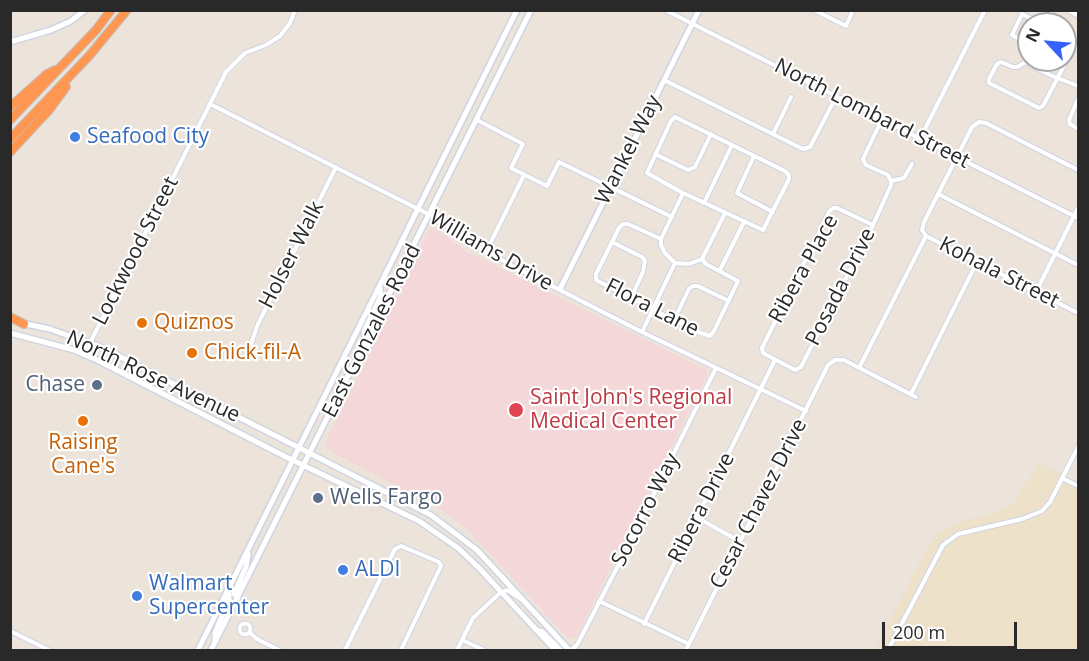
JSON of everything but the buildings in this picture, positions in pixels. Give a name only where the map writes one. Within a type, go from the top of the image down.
[{"type":"highway","points":[[10,120],[62,67],[111,10]]},
{"type":"highway","points":[[10,152],[49,110],[127,10]]},
{"type":"highway","points":[[10,139],[89,56]]},
{"type":"highway","points":[[10,107],[46,74],[62,67]]},
{"type":"highway","points":[[10,319],[24,324]]},
{"type":"main road","points":[[10,42],[52,30],[71,21],[85,10]]},
{"type":"main road","name":"East Gonzales Road","points":[[198,651],[517,10]]},
{"type":"main road","name":"East Gonzales Road","points":[[211,651],[368,343],[531,10]]},
{"type":"main road","name":"Wankel Way","points":[[560,290],[699,10]]},
{"type":"main road","points":[[1069,10],[1078,15]]},
{"type":"main road","points":[[368,343],[364,331],[381,296],[380,287]]},
{"type":"main road","name":"North Rose Avenue","points":[[24,324],[50,329],[90,342],[413,505],[450,528],[477,550],[523,600]]},
{"type":"main road","name":"North Rose Avenue","points":[[10,333],[84,355],[286,457],[401,511],[458,548],[500,592]]},
{"type":"main road","points":[[238,598],[234,594],[246,567],[249,547]]},
{"type":"main road","points":[[500,592],[555,651]]},
{"type":"main road","points":[[215,643],[215,633],[230,599],[226,593]]},
{"type":"main road","points":[[523,600],[570,651]]},
{"type":"street","name":"Lockwood Street","points":[[84,355],[226,72],[246,53],[280,36],[296,10]]},
{"type":"street","name":"North Lombard Street","points":[[665,10],[1077,217]]},
{"type":"street","points":[[814,10],[846,26],[853,10]]},
{"type":"street","points":[[921,137],[985,10]]},
{"type":"street","points":[[1017,24],[1012,35],[1017,38]]},
{"type":"street","points":[[1017,65],[1013,67],[1001,62],[997,64],[989,83],[1036,108],[1043,106],[1072,50],[1078,47]]},
{"type":"street","points":[[1046,72],[1078,86]]},
{"type":"street","points":[[664,80],[803,149],[810,147],[836,97]]},
{"type":"street","points":[[773,134],[791,97]]},
{"type":"street","points":[[1078,99],[1068,120],[1078,129]]},
{"type":"street","name":"Williams Drive","points":[[210,104],[430,215],[486,252],[642,332],[806,411]]},
{"type":"street","points":[[675,117],[711,134],[788,174],[789,179],[763,229],[759,230],[647,173],[675,117]]},
{"type":"street","points":[[882,119],[863,159],[867,165],[888,175],[891,181]]},
{"type":"street","points":[[477,120],[523,144],[511,168],[524,175],[547,186],[559,162],[672,217]]},
{"type":"street","points":[[1078,170],[986,123],[979,122],[972,127],[938,194],[1078,265]]},
{"type":"street","points":[[655,154],[688,170],[695,167],[711,134]]},
{"type":"street","points":[[704,203],[732,145]]},
{"type":"street","points":[[754,156],[737,193],[772,212]]},
{"type":"street","name":"Posada Drive","points":[[775,360],[795,370],[801,368],[873,225],[891,181],[904,178],[912,164]]},
{"type":"street","name":"Holser Walk","points":[[251,344],[258,323],[336,167]]},
{"type":"street","points":[[486,252],[524,175]]},
{"type":"street","points":[[683,193],[661,239],[665,253],[675,263],[689,264],[702,259],[724,213]]},
{"type":"street","name":"Kohala Street","points":[[938,194],[924,222],[922,230],[926,237],[1078,313]]},
{"type":"street","name":"Ribera Place","points":[[775,360],[763,353],[762,348],[830,212],[833,208],[837,208],[873,225]]},
{"type":"street","points":[[1036,292],[1077,217],[1078,208]]},
{"type":"street","points":[[720,270],[744,222]]},
{"type":"street","points":[[631,298],[644,272],[645,261],[642,257],[612,242],[621,225],[628,224],[661,239]]},
{"type":"street","points":[[916,397],[859,369],[926,237]]},
{"type":"street","name":"Flora Lane","points":[[612,242],[596,278],[600,283],[704,335],[710,335],[714,331],[729,301]]},
{"type":"street","points":[[674,320],[689,289],[693,286],[699,286],[729,301],[738,281],[706,264],[702,259]]},
{"type":"street","points":[[911,394],[977,262]]},
{"type":"street","points":[[642,332],[675,263]]},
{"type":"street","name":"Ribera Drive","points":[[644,624],[775,360]]},
{"type":"street","name":"Cesar Chavez Drive","points":[[686,651],[828,366],[835,360],[844,360],[859,369]]},
{"type":"street","name":"Socorro Way","points":[[570,651],[577,645],[621,560],[716,368]]},
{"type":"street","points":[[888,651],[943,544],[958,534],[1033,516],[1042,511],[1050,502],[1076,456],[1078,447]]},
{"type":"street","points":[[1062,478],[1078,486]]},
{"type":"street","points":[[698,518],[740,541]]},
{"type":"street","points":[[345,651],[398,547],[409,549],[439,562],[441,566],[401,651]]},
{"type":"street","points":[[457,651],[478,612],[500,592],[507,590],[523,600]]},
{"type":"street","points":[[599,601],[689,644]]},
{"type":"street","points":[[536,630],[542,631],[561,651]]},
{"type":"street","points":[[10,631],[49,651]]},
{"type":"street","points":[[249,632],[279,651]]},
{"type":"street","points":[[462,640],[484,651]]},
{"type":"shaded area","name":"Saint John's Regional Medical Center","points":[[436,228],[467,252],[707,370],[707,376],[576,637],[568,638],[467,529],[439,508],[327,449],[325,443],[379,336],[378,332],[429,230]]},
{"type":"shaded area","points":[[1039,463],[1078,482],[1078,650],[875,650],[926,549],[939,532],[959,522],[1011,506]]},
{"type":"place","name":"Seafood City","points":[[75,137]]},
{"type":"place","name":"Quiznos","points":[[142,323]]},
{"type":"place","name":"Chick-fil-A","points":[[192,353]]},
{"type":"place","name":"Chase","points":[[97,385]]},
{"type":"place","name":"Saint John's Regional Medical Center","points":[[516,410]]},
{"type":"place","name":"Raising Cane's","points":[[83,421]]},
{"type":"place","name":"Wells Fargo","points":[[318,498]]},
{"type":"place","name":"ALDI","points":[[343,570]]},
{"type":"place","name":"Walmart Supercenter","points":[[137,596]]}]
